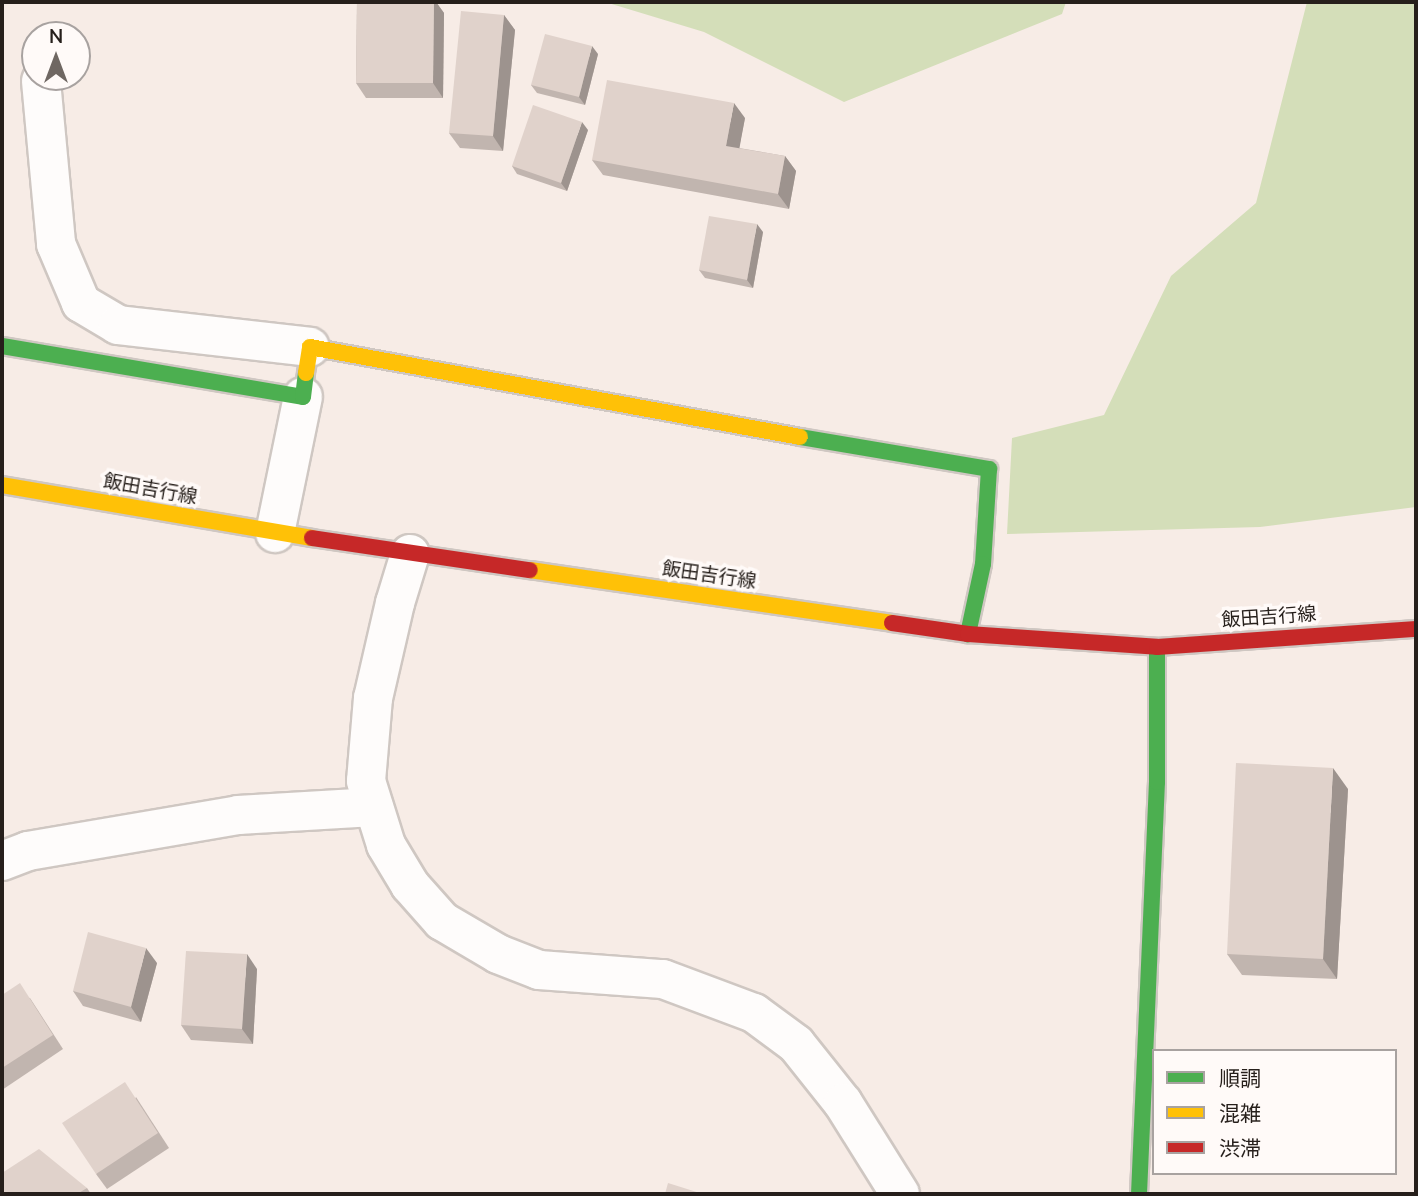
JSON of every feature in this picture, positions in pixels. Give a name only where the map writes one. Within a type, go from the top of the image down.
[{"type":"street","points":[[42,91],[56,244],[81,303],[118,325],[310,348],[667,414],[989,469],[983,564],[968,634]]},
{"type":"street","points":[[2,346],[303,397]]},
{"type":"street","points":[[275,533],[303,397],[310,348]]},
{"type":"street","name":"飯田吉行線","points":[[2,485],[410,554],[968,634],[1157,647],[1416,629]]},
{"type":"street","points":[[410,554],[395,603],[373,698],[366,781],[386,845],[410,885],[442,921],[498,954],[539,970],[663,979],[754,1013],[804,1054],[843,1102],[900,1194]]},
{"type":"street","points":[[1139,1194],[1157,782],[1157,647]]},
{"type":"street","points":[[2,861],[28,850],[238,816],[374,807]]},
{"type":"green space","points":[[605,2],[1066,2],[1062,14],[844,102],[704,32]]},
{"type":"green space","points":[[1307,2],[1416,2],[1416,507],[1260,527],[1007,534],[1012,438],[1104,415],[1171,276],[1256,203]]},
{"type":"building","points":[[357,2],[434,2],[433,83],[356,83]]},
{"type":"building","points":[[461,11],[504,15],[493,136],[449,133]]},
{"type":"building","points":[[545,34],[592,46],[579,97],[531,85]]},
{"type":"building","points":[[607,80],[734,103],[726,146],[785,156],[778,194],[592,160]]},
{"type":"building","points":[[533,105],[582,122],[561,183],[512,166]]},
{"type":"building","points":[[709,216],[757,224],[747,280],[699,270]]},
{"type":"building","points":[[1236,763],[1333,768],[1323,959],[1227,954]]},
{"type":"building","points":[[88,932],[146,948],[131,1007],[73,991]]},
{"type":"building","points":[[186,951],[247,954],[242,1029],[181,1025]]},
{"type":"building","points":[[20,983],[53,1035],[2,1068],[2,995]]},
{"type":"building","points":[[125,1082],[158,1133],[96,1174],[62,1123]]},
{"type":"building","points":[[39,1149],[87,1188],[77,1194],[2,1194],[2,1173]]},
{"type":"building","points":[[668,1183],[703,1194],[665,1194]]},
{"type":"traffic: fast","points":[[2,346],[303,397],[306,373]]},
{"type":"traffic: fast","points":[[800,437],[989,469],[983,564],[968,634]]},
{"type":"traffic: fast","points":[[1139,1194],[1157,782],[1157,647]]},
{"type":"traffic: slow","points":[[306,373],[310,347],[800,437]]},
{"type":"traffic: slow","points":[[2,485],[312,538]]},
{"type":"traffic: slow","points":[[530,570],[892,623]]},
{"type":"traffic: jam","points":[[312,538],[530,570]]},
{"type":"traffic: jam","points":[[892,623],[968,634],[1157,647],[1416,629]]}]
